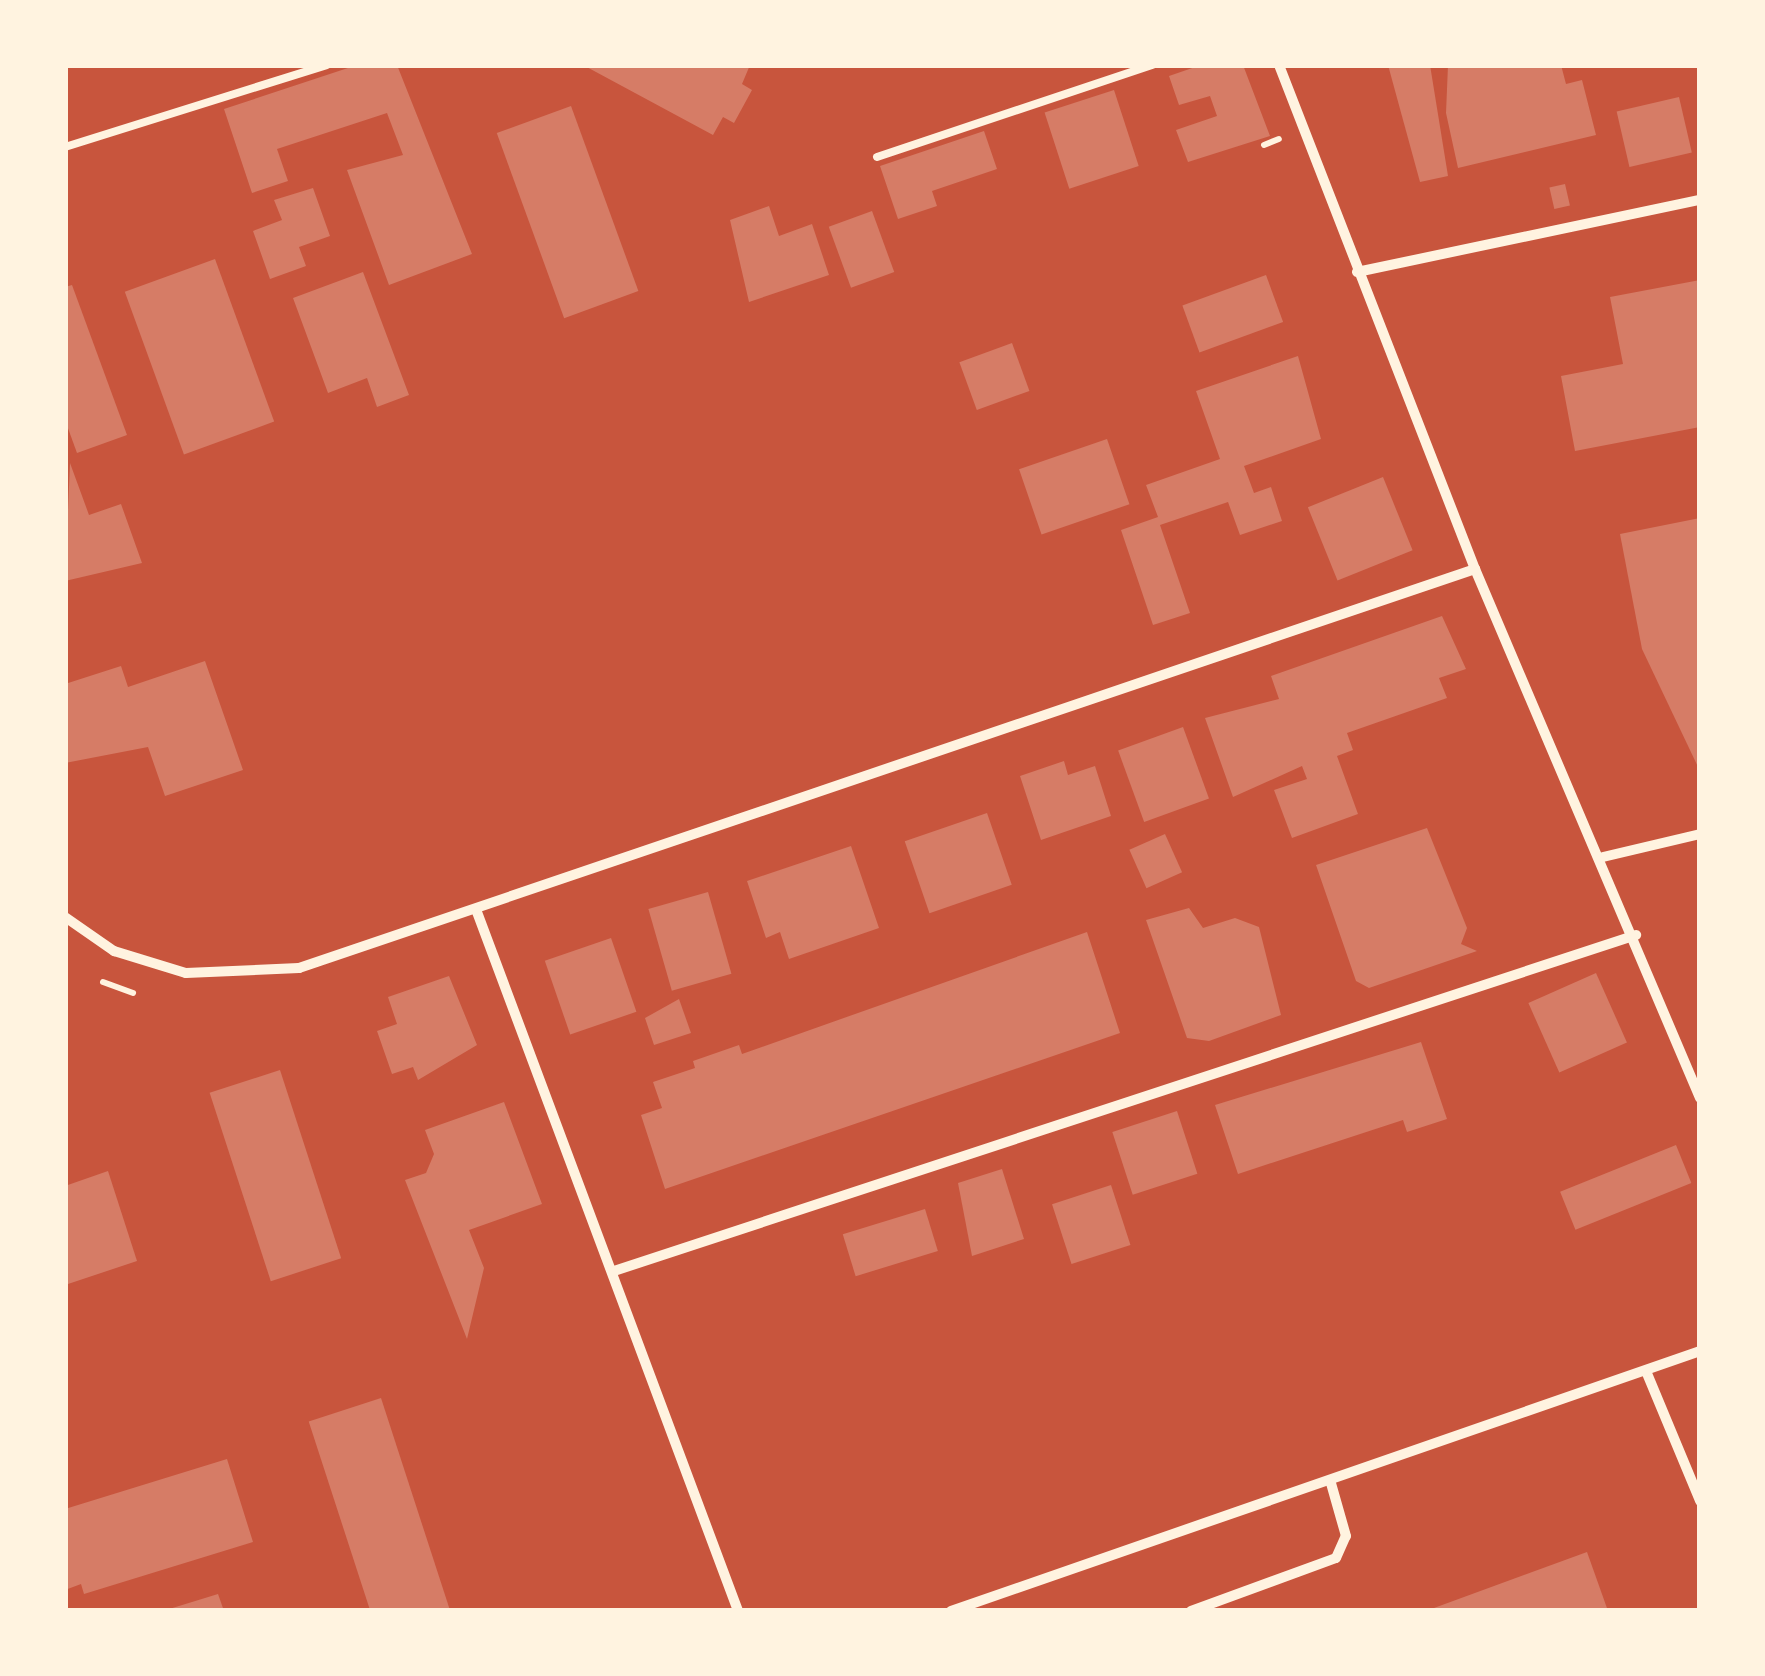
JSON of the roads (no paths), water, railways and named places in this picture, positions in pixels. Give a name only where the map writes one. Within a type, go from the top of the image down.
[{"type":"street","points":[[1280,65],[1356,272],[1475,570],[1636,935],[1700,1098]]},
{"type":"street","points":[[1356,272],[1700,200]]},
{"type":"street","points":[[65,916],[129,957],[206,975],[299,968],[477,912],[1475,570]]},
{"type":"street","points":[[1602,857],[1700,834]]},
{"type":"street","points":[[477,912],[738,1611]]},
{"type":"street","points":[[614,1271],[1636,935]]},
{"type":"street","points":[[952,1611],[1700,1351]]},
{"type":"street","points":[[1646,1371],[1700,1502]]},
{"type":"street","points":[[1191,1611],[1336,1558],[1346,1536],[1330,1480]]},
{"type":"lane","points":[[65,146],[326,65]]},
{"type":"lane","points":[[877,157],[1152,65]]}]
